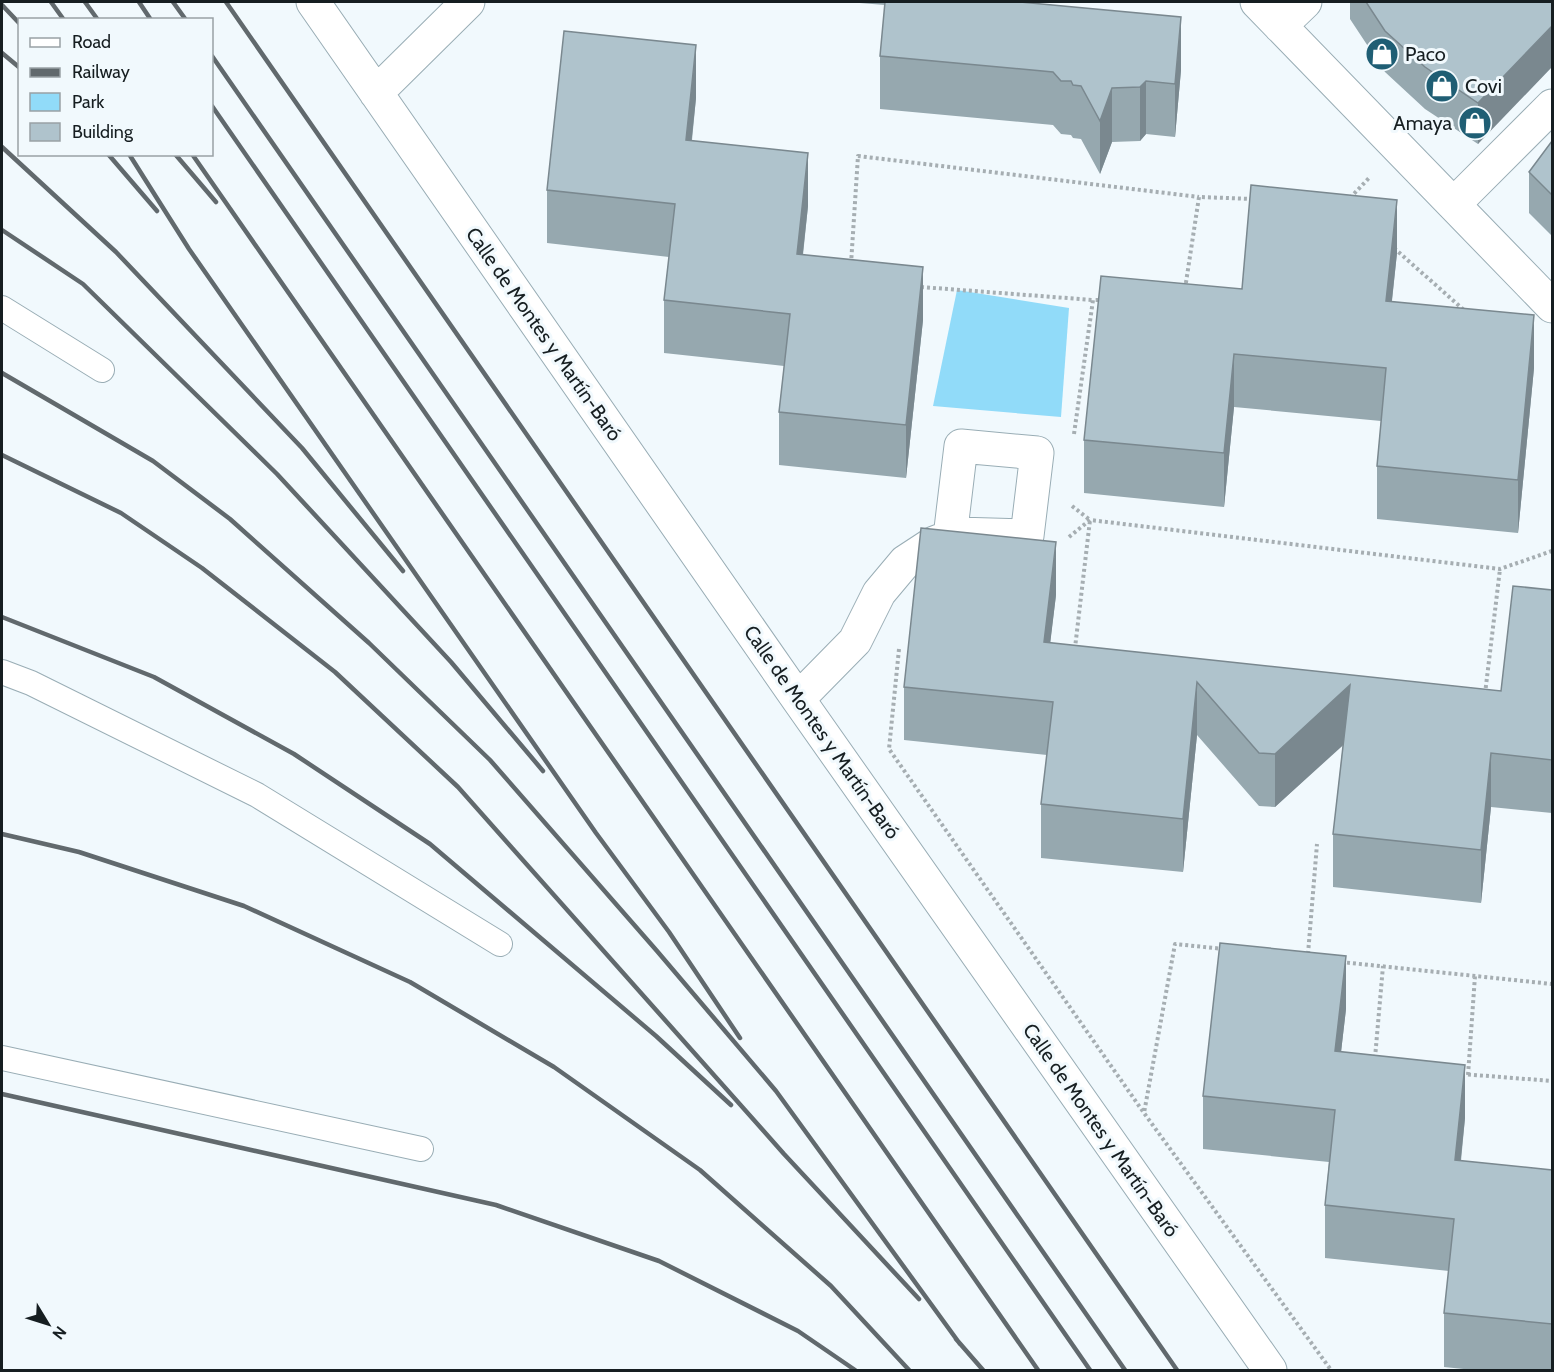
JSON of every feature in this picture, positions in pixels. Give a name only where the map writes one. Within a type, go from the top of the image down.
[{"type":"street","name":"Calle de Montes y Martín-Baró","points":[[313,2],[798,699],[1270,1371]]},
{"type":"street","points":[[376,93],[468,2]]},
{"type":"street","points":[[1257,2],[1552,306]]},
{"type":"street","points":[[1280,26],[1305,2]]},
{"type":"street","points":[[1454,204],[1552,106]]},
{"type":"street","points":[[798,699],[855,641],[879,594],[905,562],[934,543],[950,537]]},
{"type":"lane","points":[[2,308],[102,370]]},
{"type":"lane","points":[[2,672],[31,683],[258,795],[500,944]]},
{"type":"lane","points":[[2,1058],[421,1149]]},
{"type":"path","points":[[1345,203],[1398,147]]},
{"type":"path","points":[[851,270],[858,156],[1199,197],[1255,199]]},
{"type":"path","points":[[1184,293],[1199,197]]},
{"type":"path","points":[[1388,242],[1466,312]]},
{"type":"path","points":[[910,286],[1104,300]]},
{"type":"path","points":[[1073,441],[1093,300]]},
{"type":"path","points":[[1065,500],[1090,520],[1500,569],[1552,551]]},
{"type":"path","points":[[1065,540],[1090,520]]},
{"type":"path","points":[[1074,651],[1090,520]]},
{"type":"path","points":[[1484,700],[1500,569]]},
{"type":"path","points":[[899,645],[889,749],[1144,1113],[1331,1371]]},
{"type":"path","points":[[1307,959],[1317,844]]},
{"type":"path","points":[[1144,1113],[1175,944],[1230,950]]},
{"type":"path","points":[[1340,962],[1552,984]]},
{"type":"path","points":[[1374,1067],[1383,966]]},
{"type":"path","points":[[1468,1075],[1475,976]]},
{"type":"path","points":[[1456,1074],[1552,1082]]},
{"type":"green space","points":[[957,290],[1069,308],[1061,417],[933,406]]},
{"type":"building","points":[[885,2],[1020,2],[1181,17],[1175,84],[1146,81],[1140,87],[1112,88],[1100,121],[1081,86],[1073,85],[1071,81],[1061,81],[1053,72],[880,56]]},
{"type":"building","points":[[1366,2],[1552,2],[1552,26],[1478,103],[1425,67],[1385,31]]},
{"type":"building","points":[[564,31],[696,45],[686,140],[808,153],[797,254],[923,267],[906,425],[779,412],[790,314],[664,300],[675,204],[547,190]]},
{"type":"building","points":[[1552,141],[1552,195],[1529,172]]},
{"type":"building","points":[[1251,185],[1397,200],[1386,301],[1534,315],[1518,480],[1377,466],[1386,368],[1234,354],[1224,453],[1084,440],[1101,276],[1242,289]]},
{"type":"building","points":[[921,528],[1056,542],[1044,642],[1501,691],[1513,586],[1552,590],[1552,760],[1491,753],[1481,850],[1333,834],[1350,685],[1275,754],[1259,753],[1197,682],[1183,819],[1041,804],[1053,702],[904,687]]},
{"type":"building","points":[[1220,943],[1346,956],[1335,1051],[1465,1065],[1455,1160],[1552,1170],[1552,1324],[1444,1313],[1454,1219],[1325,1205],[1335,1110],[1203,1096]]},
{"type":"railway","points":[[51,2],[63,18]]},
{"type":"railway","points":[[85,2],[97,18]]},
{"type":"railway","points":[[139,2],[150,18]]},
{"type":"railway","points":[[173,2],[185,18]]},
{"type":"railway","points":[[226,2],[1177,1370]]},
{"type":"railway","points":[[2,5],[18,22]]},
{"type":"railway","points":[[2,53],[18,66]]},
{"type":"railway","points":[[213,57],[1125,1370]]},
{"type":"railway","points":[[213,107],[1090,1370]]},
{"type":"railway","points":[[2,147],[116,252],[302,448],[403,571]]},
{"type":"railway","points":[[110,156],[157,211]]},
{"type":"railway","points":[[130,156],[189,249],[596,833],[669,932],[740,1038]]},
{"type":"railway","points":[[177,156],[216,202]]},
{"type":"railway","points":[[193,156],[1038,1370]]},
{"type":"railway","points":[[2,230],[83,284],[277,474],[451,662],[543,771]]},
{"type":"railway","points":[[2,373],[153,461],[230,519],[369,643],[490,760],[776,1091],[960,1344]]},
{"type":"railway","points":[[2,455],[121,513],[202,568],[335,672],[458,787],[784,1154],[919,1299]]},
{"type":"railway","points":[[2,617],[154,677],[294,754],[430,844],[656,1036],[731,1105]]},
{"type":"railway","points":[[2,834],[79,852],[244,906],[410,982],[554,1067],[700,1170],[831,1286],[909,1370]]},
{"type":"railway","points":[[2,1094],[496,1205],[659,1261],[798,1331],[855,1370]]},
{"type":"railway","points":[[956,1339],[983,1370]]},
{"type":"place","name":"Paco","points":[[1382,54]]},
{"type":"place","name":"Covi","points":[[1442,86]]},
{"type":"place","name":"Amaya","points":[[1475,123]]}]
